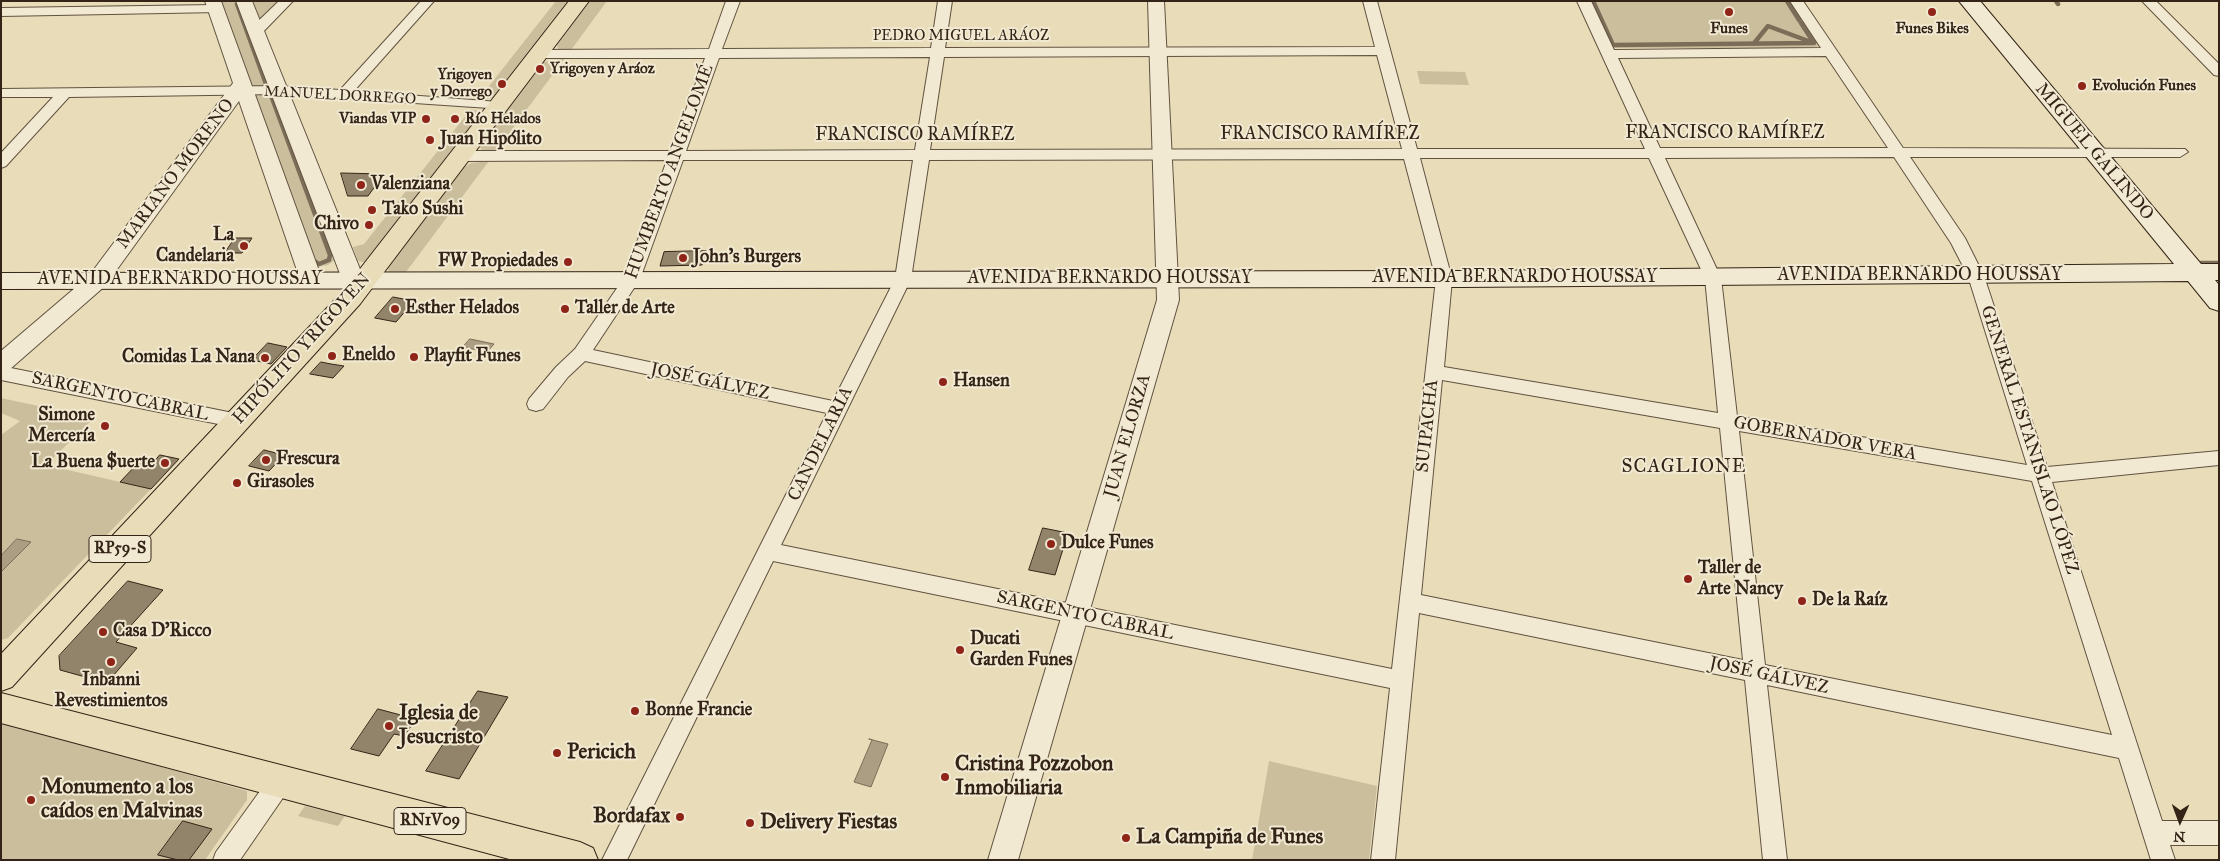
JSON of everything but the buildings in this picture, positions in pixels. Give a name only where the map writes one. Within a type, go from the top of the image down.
[{"type":"main road","name":"HIPÓLITO YRIGOYEN","points":[[1,677],[332,320],[360,279],[460,156],[579,1]]},
{"type":"main road","name":"MIGUEL GALINDO","points":[[1969,1],[2219,302]]},
{"type":"main road","name":"AVENIDA BERNARDO HOUSSAY","points":[[1,281],[1713,278],[2219,272]]},
{"type":"main road","name":"RN1V09","points":[[1,708],[580,860]]},
{"type":"street","points":[[244,1],[360,279]]},
{"type":"street","points":[[256,31],[287,1]]},
{"type":"street","points":[[343,95],[428,1]]},
{"type":"street","name":"HUMBERTO ANGELOMÉ","points":[[536,404],[562,372],[581,354],[632,279],[732,1]]},
{"type":"street","name":"CANDELARIA","points":[[614,860],[903,279],[945,1]]},
{"type":"street","name":"JUAN ELORZA","points":[[1003,860],[1168,300],[1156,1]]},
{"type":"street","name":"SUIPACHA","points":[[1370,1],[1444,279],[1383,860]]},
{"type":"street","points":[[1584,1],[1713,278],[1775,860]]},
{"type":"street","name":"GENERAL ESTANISLAO LÓPEZ","points":[[1796,1],[1959,242],[1976,276],[2163,860]]},
{"type":"street","points":[[2148,1],[2219,72]]},
{"type":"street","points":[[1,12],[214,5],[241,89],[311,279]]},
{"type":"street","name":"PEDRO MIGUEL ARÁOZ","points":[[539,54],[1383,51]]},
{"type":"street","points":[[1609,54],[1831,52]]},
{"type":"street","name":"MARIANO MORENO","points":[[1,364],[97,281],[241,89]]},
{"type":"street","name":"MANUEL DORREGO","points":[[1,93],[280,90],[499,106]]},
{"type":"street","points":[[1,163],[65,92]]},
{"type":"street","name":"FRANCISCO RAMÍREZ","points":[[460,156],[2180,152]]},
{"type":"street","name":"JOSÉ GÁLVEZ","points":[[581,354],[839,409]]},
{"type":"street","name":"GOBERNADOR VERA","points":[[1434,372],[2040,475],[2219,458]]},
{"type":"street","name":"SARGENTO CABRAL","points":[[1,373],[238,421]]},
{"type":"street","name":"SARGENTO CABRAL","points":[[768,551],[1402,681]]},
{"type":"street","name":"JOSÉ GÁLVEZ","points":[[1410,602],[2128,749]]},
{"type":"street","points":[[225,860],[281,782]]},
{"type":"street","points":[[2154,833],[2219,833]]},
{"type":"shaded area","points":[[216,1],[242,1],[271,86],[250,88]]},
{"type":"shaded area","points":[[250,1],[281,1],[258,23]]},
{"type":"shaded area","points":[[556,1],[571,1],[497,97],[478,100]]},
{"type":"shaded area","points":[[590,1],[607,1],[571,50],[558,49],[557,45]]},
{"type":"shaded area","points":[[1589,1],[1790,1],[1820,45],[1816,48],[1615,48],[1612,47]]},
{"type":"shaded area","points":[[565,58],[496,151],[482,151],[480,146],[544,62]]},
{"type":"shaded area","points":[[1417,71],[1465,72],[1469,85],[1420,84]]},
{"type":"shaded area","points":[[271,93],[338,258],[328,265],[316,267],[251,95]]},
{"type":"shaded area","points":[[471,109],[485,113],[367,263],[358,261],[353,247],[364,244]]},
{"type":"shaded area","points":[[489,161],[403,276],[389,273],[388,267],[463,168],[471,163]]},
{"type":"shaded area","points":[[470,339],[494,344],[487,352],[463,347]]},
{"type":"shaded area","points":[[1,398],[94,418],[46,465],[151,489],[8,638],[1,640],[1,435],[20,421],[1,413]]},
{"type":"shaded area","points":[[17,539],[31,542],[1,572],[1,556]]},
{"type":"shaded area","points":[[1,722],[247,791],[247,800],[205,860],[1,860]]},
{"type":"shaded area","points":[[869,739],[888,744],[871,787],[854,782],[872,740]]},
{"type":"shaded area","points":[[1269,761],[1377,786],[1369,860],[1252,860]]},
{"type":"shaded area","points":[[305,806],[345,816],[338,826],[298,816]]},
{"type":"waterway","points":[[1593,1],[1613,45],[1814,43],[1801,23]]},
{"type":"waterway","points":[[1787,1],[1799,20]]},
{"type":"waterway","points":[[237,4],[266,84]]},
{"type":"waterway","points":[[1755,42],[1768,26],[1811,42]]},
{"type":"waterway","points":[[272,98],[330,255],[329,260],[319,264],[313,260]]},
{"type":"waterway","points":[[2201,263],[2219,263]]},
{"type":"place","name":"Funes","points":[[1729,12]]},
{"type":"place","name":"Funes Bikes","points":[[1932,12]]},
{"type":"place","name":"Yrigoyen y Aráoz","points":[[540,69]]},
{"type":"place","name":"Yrigoyen y Dorrego","points":[[502,84]]},
{"type":"place","name":"Evolución Funes","points":[[2082,86]]},
{"type":"place","name":"Viandas VIP","points":[[426,119]]},
{"type":"place","name":"Río Helados","points":[[455,119]]},
{"type":"place","name":"Juan Hipólito","points":[[430,140]]},
{"type":"place","name":"Valenziana","points":[[361,185]]},
{"type":"place","name":"Tako Sushi","points":[[372,210]]},
{"type":"place","name":"Chivo","points":[[369,225]]},
{"type":"place","name":"La Candelaria","points":[[244,246]]},
{"type":"place","name":"John's Burgers","points":[[683,258]]},
{"type":"place","name":"FW Propiedades","points":[[568,262]]},
{"type":"place","name":"Esther Helados","points":[[395,309]]},
{"type":"place","name":"Taller de Arte","points":[[565,309]]},
{"type":"place","name":"Eneldo","points":[[332,356]]},
{"type":"place","name":"Playfit Funes","points":[[414,357]]},
{"type":"place","name":"Comidas La Nana","points":[[265,358]]},
{"type":"place","name":"Hansen","points":[[943,382]]},
{"type":"place","name":"Simone Mercería","points":[[105,426]]},
{"type":"place","name":"Frescura","points":[[266,460]]},
{"type":"place","name":"La Buena $uerte","points":[[165,463]]},
{"type":"place","name":"Girasoles","points":[[237,483]]},
{"type":"place","name":"Dulce Funes","points":[[1051,544]]},
{"type":"place","name":"Taller de Arte Nancy","points":[[1688,579]]},
{"type":"place","name":"De la Raíz","points":[[1802,601]]},
{"type":"place","name":"Casa D'Ricco","points":[[103,632]]},
{"type":"place","name":"Ducati Garden Funes","points":[[960,650]]},
{"type":"place","name":"Inbanni Revestimientos","points":[[111,662]]},
{"type":"place","name":"Bonne Francie","points":[[635,711]]},
{"type":"place","name":"Iglesia de Jesucristo","points":[[389,726]]},
{"type":"place","name":"Pericich","points":[[557,753]]},
{"type":"place","name":"Cristina Pozzobon Inmobiliaria","points":[[945,777]]},
{"type":"place","name":"Monumento a los caídos en Malvinas","points":[[31,800]]},
{"type":"place","name":"Bordafax","points":[[680,817]]},
{"type":"place","name":"Delivery Fiestas","points":[[750,823]]},
{"type":"place","name":"La Campiña de Funes","points":[[1126,838]]},
{"type":"district","name":"SCAGLIONE","points":[[1684,467]]}]
